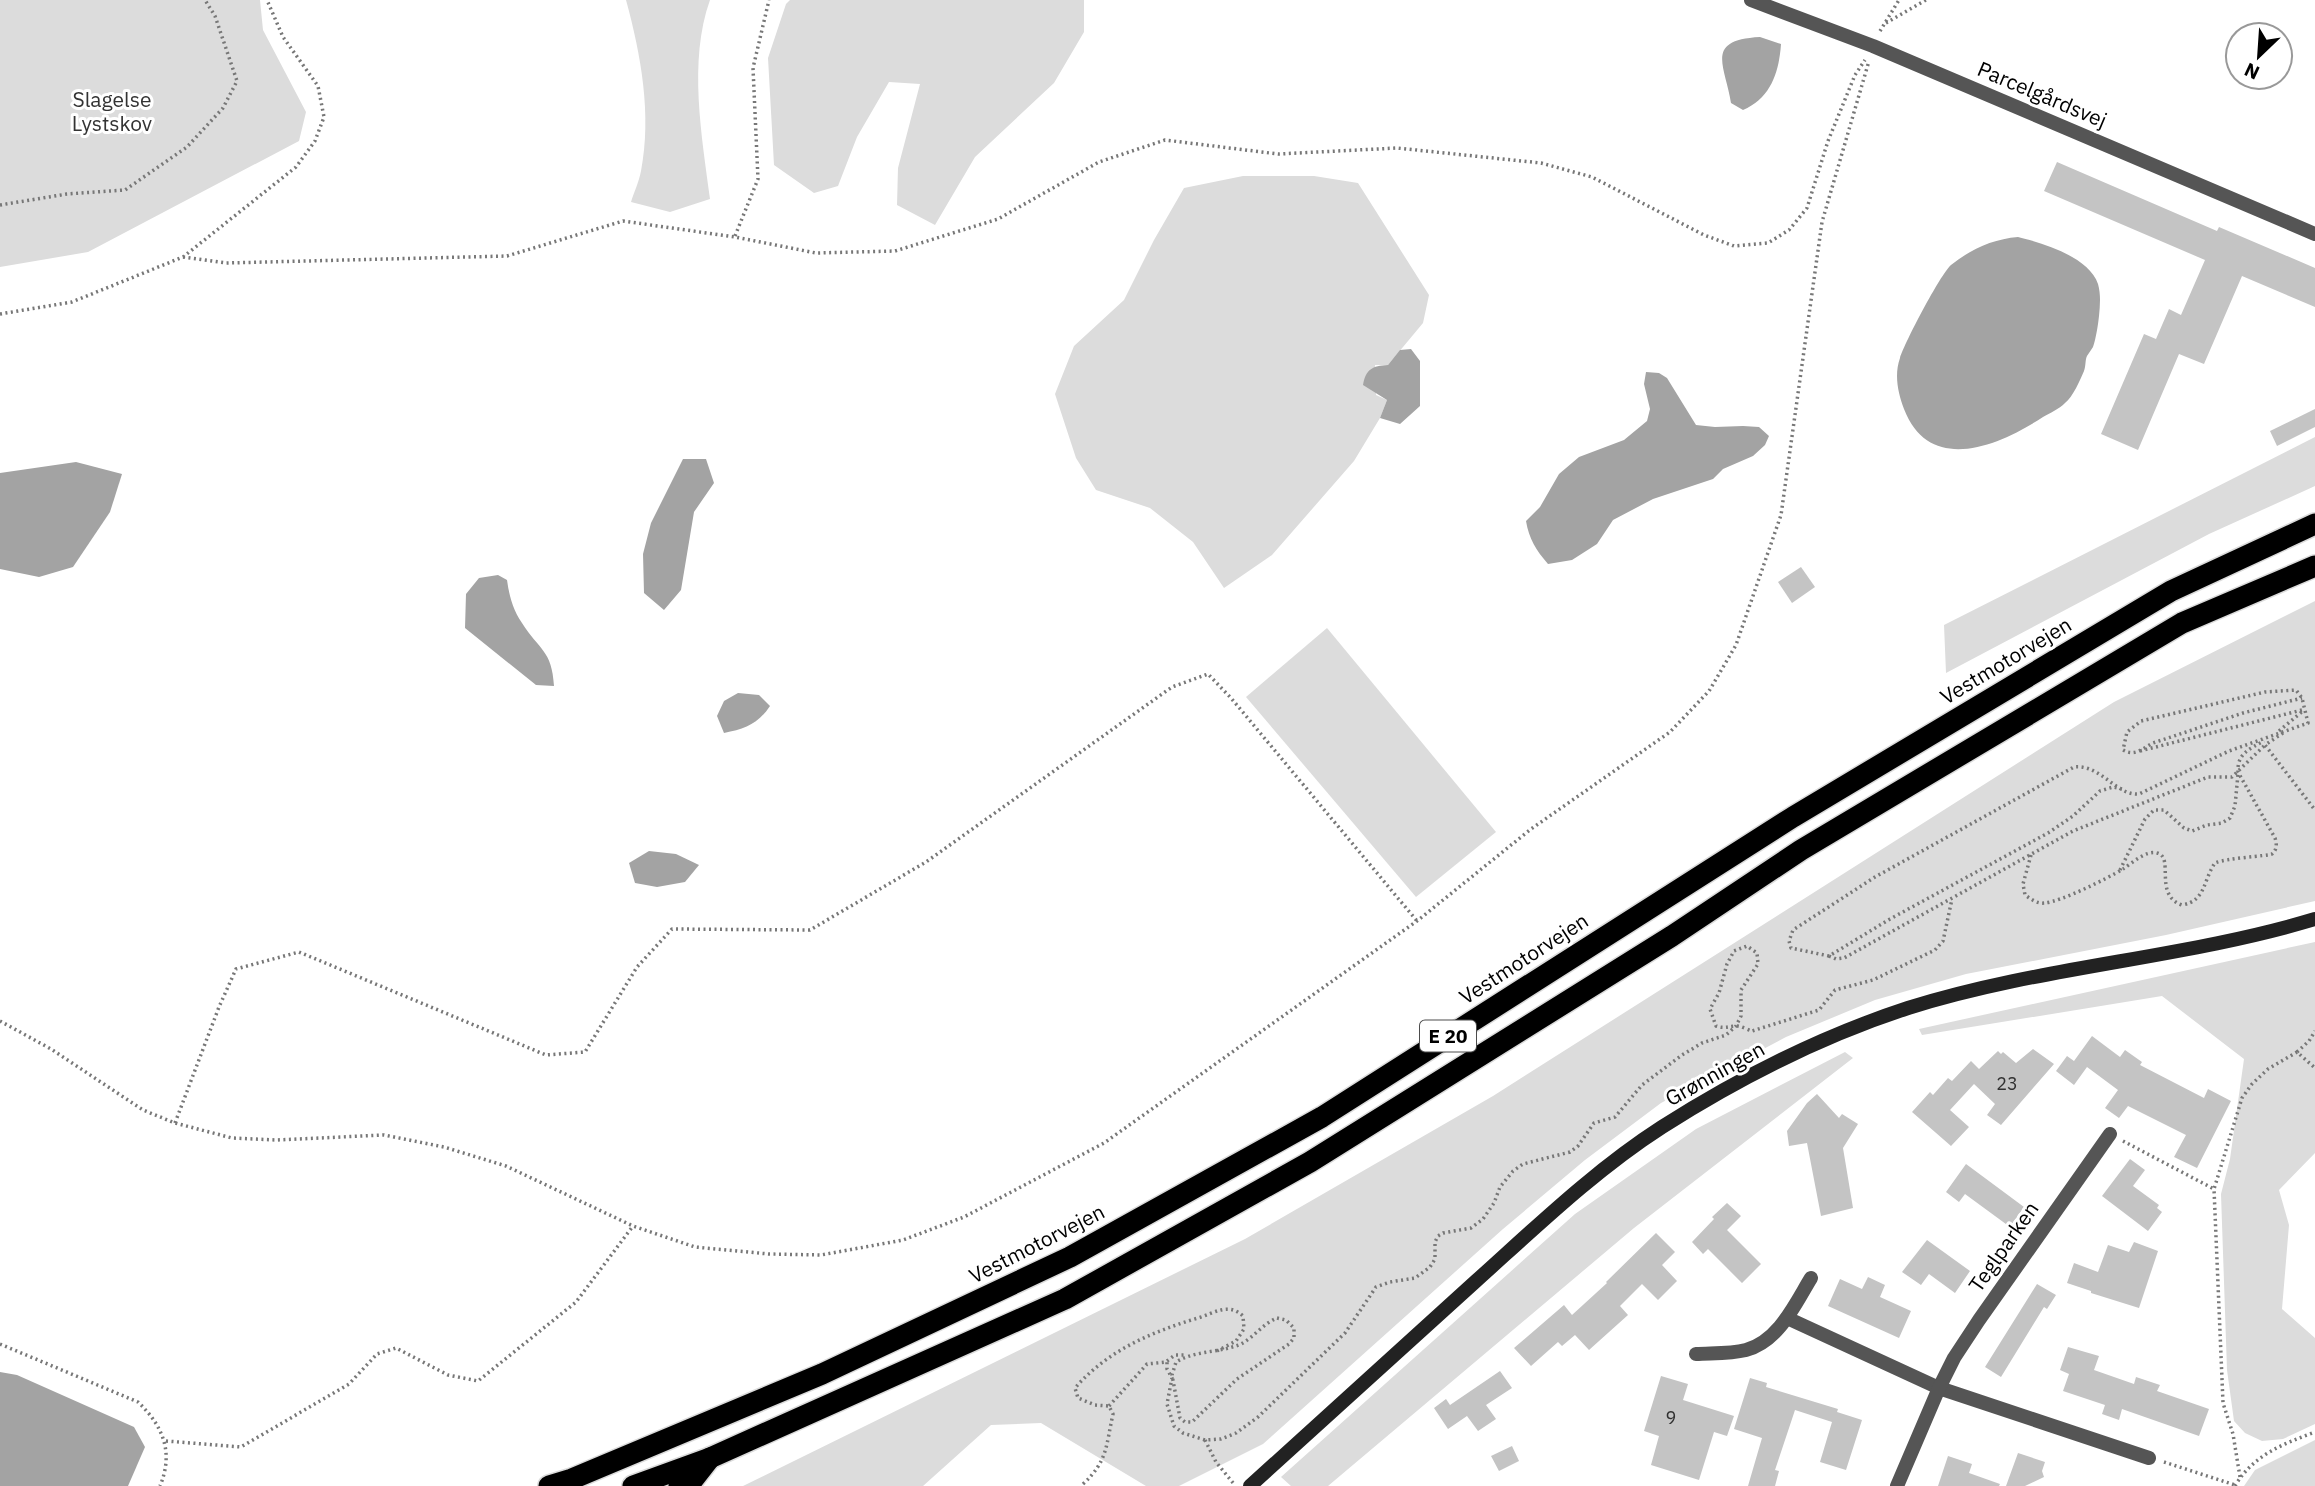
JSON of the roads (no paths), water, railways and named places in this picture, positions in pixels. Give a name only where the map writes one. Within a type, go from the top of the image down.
[{"type":"highway","name":"Vestmotorvejen","points":[[549,1486],[572,1479],[822,1374],[1070,1257],[1322,1116],[1793,817],[2171,591],[2315,524]]},
{"type":"highway","name":"E 20","points":[[633,1486],[710,1458],[1065,1300],[1310,1162],[1672,936],[1801,849],[2182,623],[2315,566]]},
{"type":"highway","points":[[679,1486],[692,1481],[710,1458]]},
{"type":"main road","name":"Grønningen","points":[[1250,1486],[1587,1183],[1661,1128],[1732,1085],[1819,1042],[1908,1009],[1996,985],[2204,946],[2315,919]]},
{"type":"street","name":"Parcelgårdsvej","points":[[1751,0],[1873,46],[2315,234]]},
{"type":"street","name":"Teglparken","points":[[1897,1486],[1954,1358],[2110,1134]]},
{"type":"street","points":[[1696,1354],[1746,1350],[1766,1340],[1787,1318],[1811,1278]]},
{"type":"street","points":[[1787,1318],[1939,1388],[2149,1458]]},
{"type":"park label","name":"Slagelse Lystskov","points":[[112,112]]}]
